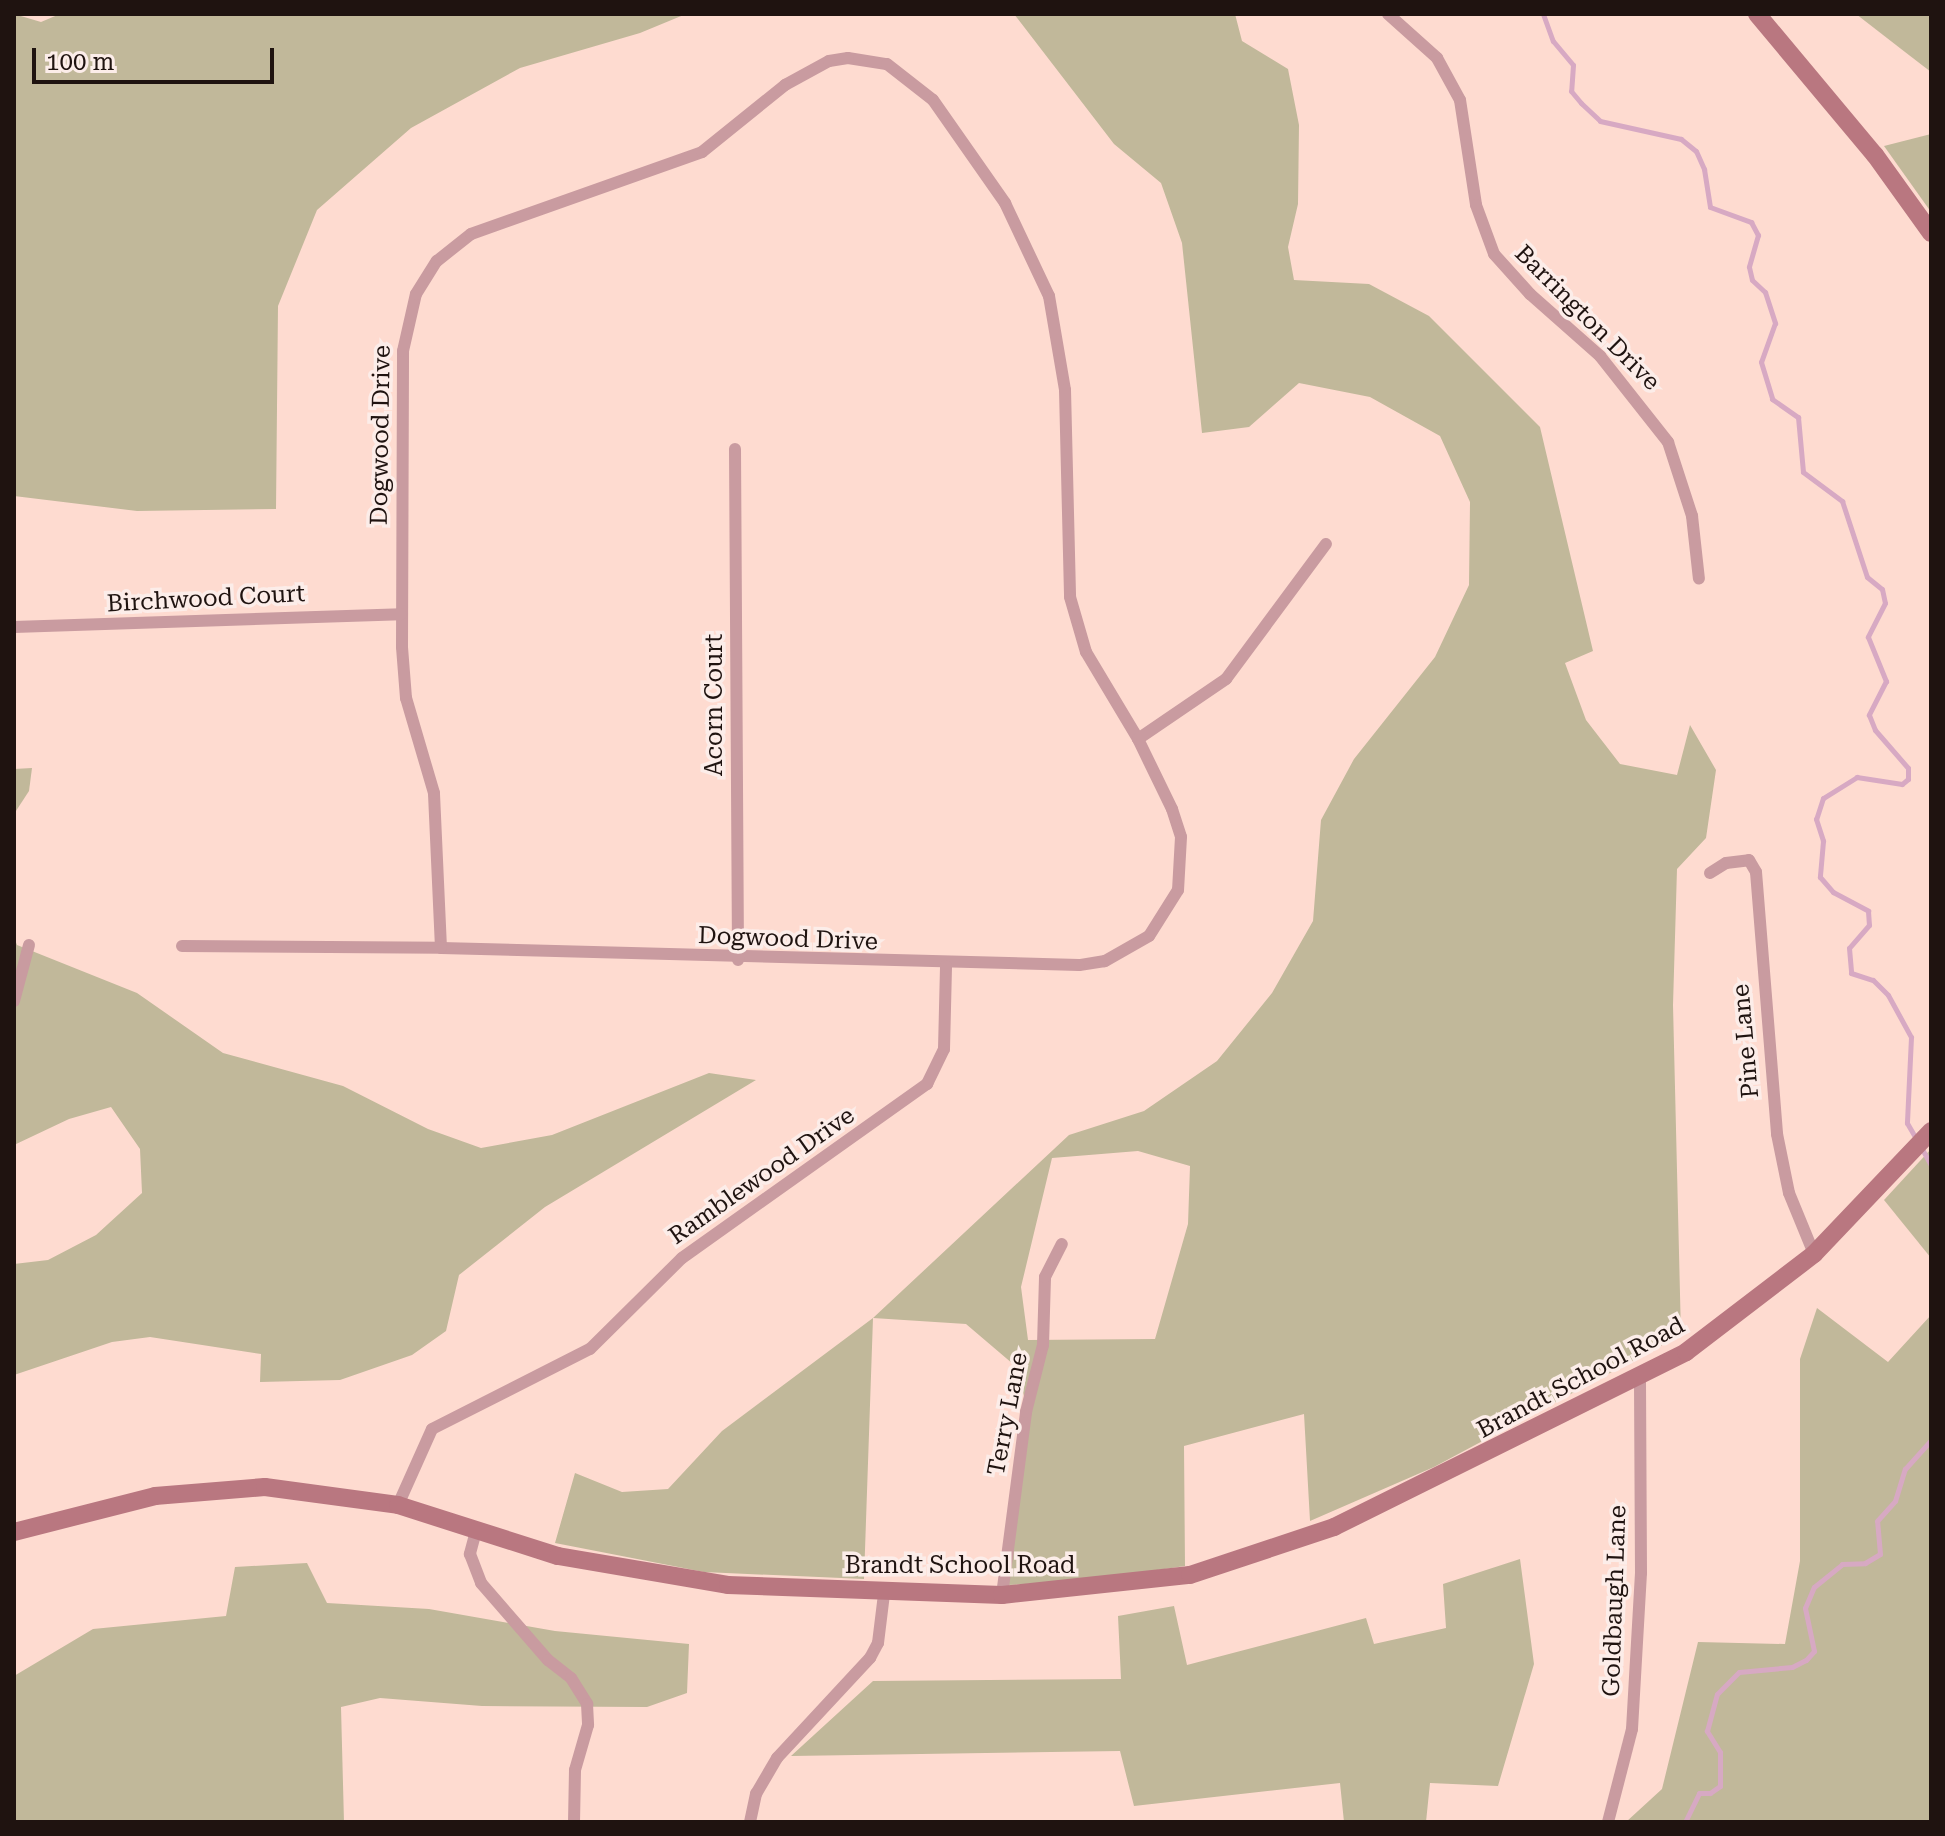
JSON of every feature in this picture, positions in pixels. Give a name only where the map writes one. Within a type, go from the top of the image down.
[{"type":"street","name":"Barrington Drive","points":[[1388,14],[1437,58],[1460,100],[1476,205],[1494,254],[1530,294],[1600,356],[1668,442],[1692,516],[1699,579]]},
{"type":"street","points":[[1757,14],[1875,155],[1931,233]]},
{"type":"street","name":"Dogwood Drive","points":[[866,59],[912,79],[933,100],[1005,203],[1049,296],[1065,390],[1070,597],[1086,652],[1138,739],[1172,809],[1183,862],[1178,890],[1149,936],[1105,961],[1079,965],[946,966],[441,948],[434,793],[406,698],[401,614],[404,339],[410,308],[437,261],[471,234],[702,152],[813,67],[829,61],[866,59]]},
{"type":"street","name":"Acorn Court","points":[[735,449],[738,960]]},
{"type":"street","points":[[1138,739],[1226,679],[1326,544]]},
{"type":"street","name":"Birchwood Court","points":[[14,627],[401,614]]},
{"type":"street","name":"Pine Lane","points":[[1710,873],[1726,863],[1749,860],[1756,872],[1767,1058],[1777,1134],[1789,1193],[1814,1254]]},
{"type":"street","points":[[14,1001],[29,945]]},
{"type":"street","points":[[182,946],[441,948]]},
{"type":"street","name":"Ramblewood Drive","points":[[398,1505],[432,1429],[590,1349],[682,1258],[927,1084],[944,1049],[946,966]]},
{"type":"street","name":"Brandt School Road","points":[[14,1532],[144,1498],[213,1488],[331,1492],[398,1505],[558,1556],[662,1578],[884,1594],[1002,1595],[1150,1583],[1238,1560],[1334,1527],[1640,1378],[1740,1316],[1814,1254],[1931,1131]]},
{"type":"street","name":"Terry Lane","points":[[1002,1595],[1026,1412],[1043,1345],[1045,1277],[1062,1244]]},
{"type":"street","name":"Goldbaugh Lane","points":[[1608,1822],[1632,1729],[1641,1573],[1640,1378]]},
{"type":"street","points":[[476,1531],[470,1554],[481,1583],[548,1660],[571,1678],[587,1704],[588,1725],[575,1770],[574,1822]]},
{"type":"street","points":[[750,1822],[756,1794],[777,1758],[870,1658],[878,1643],[884,1594]]},
{"type":"shaded area","points":[[14,14],[41,22],[60,14],[686,14],[640,33],[520,68],[411,128],[317,210],[278,306],[276,509],[137,511],[14,496]]},
{"type":"shaded area","points":[[1014,14],[1235,14],[1242,41],[1288,69],[1299,125],[1298,204],[1288,247],[1294,280],[1369,284],[1429,316],[1540,427],[1593,651],[1565,663],[1586,720],[1620,764],[1677,775],[1690,725],[1716,770],[1706,838],[1677,869],[1673,1005],[1681,1335],[1434,1467],[1310,1521],[1304,1414],[1184,1446],[1185,1566],[1082,1581],[1008,1585],[1029,1424],[1019,1369],[966,1324],[873,1318],[1069,1135],[1144,1111],[1217,1061],[1272,993],[1313,921],[1321,820],[1354,759],[1435,657],[1469,585],[1470,502],[1440,436],[1370,397],[1299,383],[1249,427],[1202,433],[1182,243],[1161,183],[1114,144]],"holes":[[[1138,1151],[1190,1166],[1188,1224],[1155,1339],[1028,1340],[1021,1287],[1052,1158]]]},
{"type":"shaded area","points":[[1856,14],[1931,14],[1931,72],[1905,52]]},
{"type":"shaded area","points":[[1931,134],[1931,212],[1884,146]]},
{"type":"shaded area","points":[[32,768],[29,791],[14,814],[14,769]]},
{"type":"shaded area","points":[[14,937],[17,945],[137,993],[223,1053],[343,1086],[428,1129],[481,1148],[552,1135],[709,1073],[756,1080],[545,1207],[459,1275],[446,1331],[412,1355],[340,1380],[260,1382],[261,1354],[150,1337],[112,1342],[14,1375],[14,1264],[48,1260],[96,1235],[142,1193],[140,1149],[111,1107],[69,1119],[14,1145]]},
{"type":"shaded area","points":[[1931,1149],[1931,1258],[1884,1200]]},
{"type":"shaded area","points":[[1817,1308],[1888,1362],[1931,1315],[1931,1822],[1626,1822],[1662,1789],[1698,1642],[1785,1644],[1800,1561],[1800,1359]]},
{"type":"shaded area","points":[[873,1318],[864,1579],[704,1572],[555,1543],[575,1473],[622,1492],[668,1489],[722,1431]]},
{"type":"shaded area","points":[[1520,1559],[1534,1664],[1498,1786],[1430,1783],[1426,1822],[1344,1822],[1340,1783],[1134,1806],[1120,1751],[791,1756],[873,1681],[1121,1679],[1118,1616],[1174,1606],[1187,1665],[1366,1618],[1374,1644],[1446,1628],[1443,1584]]},
{"type":"shaded area","points":[[307,1563],[327,1603],[429,1609],[555,1631],[689,1644],[687,1693],[647,1707],[482,1706],[380,1698],[341,1707],[344,1822],[14,1822],[14,1676],[93,1629],[226,1616],[235,1567]]},
{"type":"waterway","points":[[1543,14],[1553,41],[1573,65],[1571,91],[1581,103],[1600,121],[1681,139],[1696,151],[1704,169],[1710,207],[1751,222],[1758,235],[1749,267],[1752,280],[1765,292],[1775,323],[1761,362],[1772,399],[1798,417],[1803,472],[1842,501],[1867,577],[1882,589],[1885,603],[1868,637],[1886,681],[1869,715],[1875,730],[1908,768],[1908,779],[1902,784],[1857,777],[1823,798],[1816,819],[1823,841],[1820,877],[1833,892],[1868,911],[1869,925],[1849,948],[1851,973],[1873,980],[1888,995],[1911,1037],[1907,1123],[1917,1140]]},
{"type":"waterway","points":[[1922,1149],[1931,1165]]},
{"type":"waterway","points":[[1685,1822],[1699,1793],[1710,1793],[1720,1786],[1720,1752],[1707,1731],[1717,1694],[1739,1672],[1792,1667],[1806,1660],[1814,1651],[1805,1608],[1814,1587],[1842,1564],[1865,1563],[1880,1554],[1877,1521],[1895,1501],[1905,1469],[1931,1440]]}]
